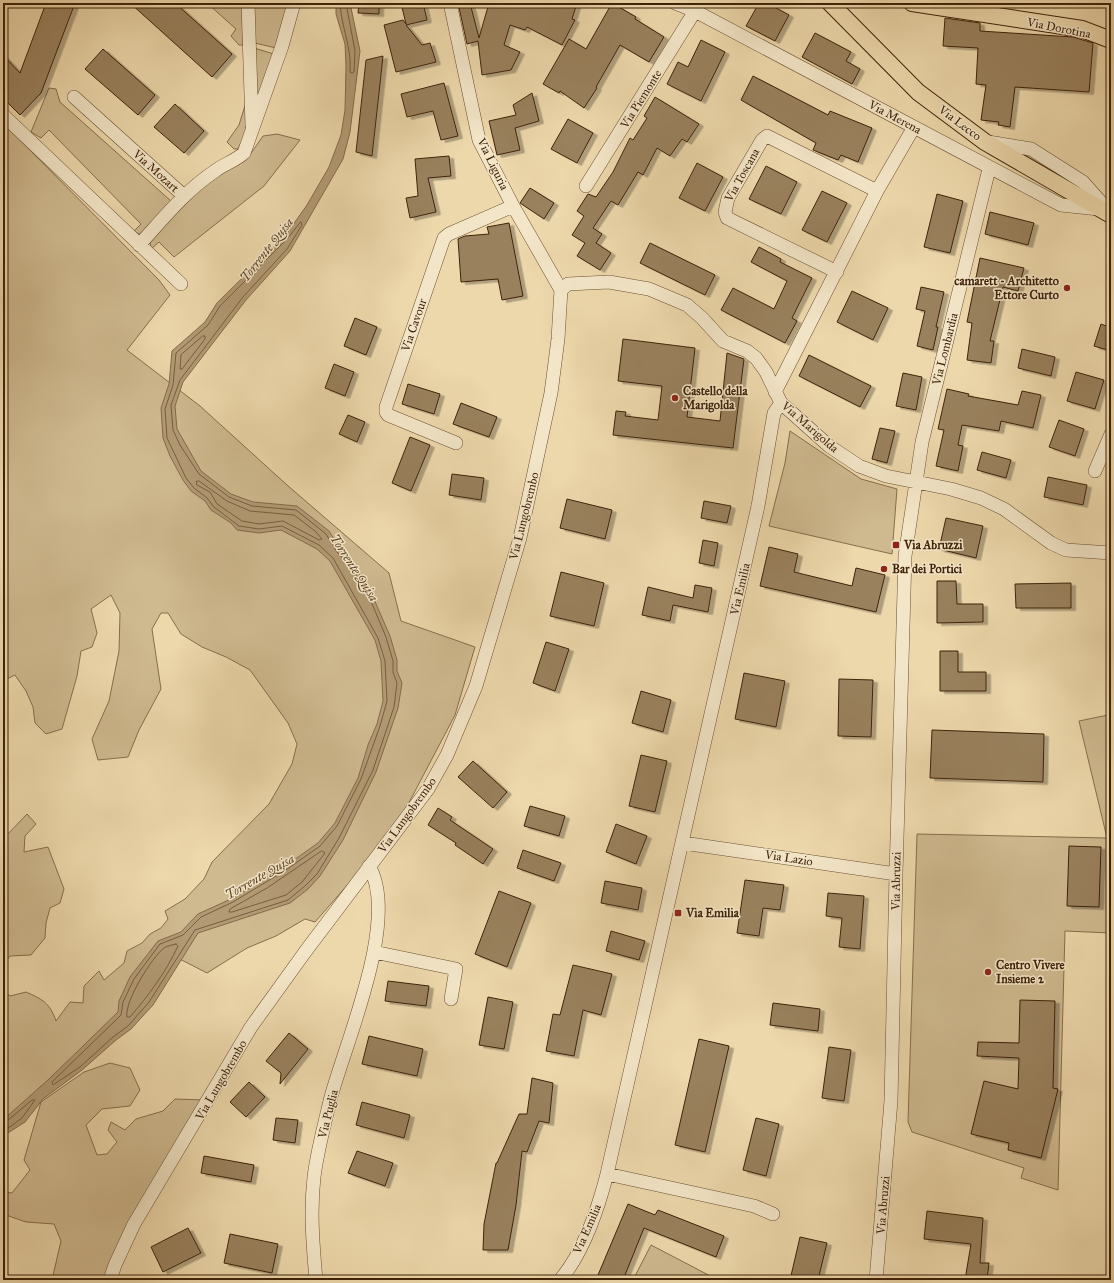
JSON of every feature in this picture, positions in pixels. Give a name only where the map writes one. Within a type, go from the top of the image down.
[{"type":"main road","name":"Via Lecco","points":[[830,3],[918,92],[984,142],[1107,213]]},
{"type":"main road","name":"Via Dorotina","points":[[912,3],[936,5],[1082,30],[1111,40]]},
{"type":"street","name":"Via Mozart","points":[[248,3],[252,132]]},
{"type":"street","name":"Via Mozart","points":[[74,97],[184,196],[215,170],[234,161],[244,153],[282,46],[294,3]]},
{"type":"street","name":"Via Liguria","points":[[450,3],[479,140],[561,290]]},
{"type":"street","name":"Via Merena","points":[[675,3],[695,11]]},
{"type":"street","name":"Via Merena","points":[[682,3],[989,168],[1061,205],[1107,213]]},
{"type":"street","name":"Via Piemonte","points":[[586,186],[695,11]]},
{"type":"street","points":[[3,115],[181,284]]},
{"type":"street","points":[[778,397],[877,191],[914,127]]},
{"type":"street","name":"Via Toscana","points":[[837,272],[727,218],[725,212],[728,198],[762,140],[767,136],[877,191]]},
{"type":"street","name":"Via Lombardia","points":[[916,483],[922,442],[989,168]]},
{"type":"street","points":[[139,245],[184,196]]},
{"type":"street","name":"Via Cavour","points":[[456,442],[388,415],[386,412],[386,407],[444,238],[449,234],[514,206]]},
{"type":"street","name":"Via Marigolda","points":[[561,290],[568,284],[609,282],[649,289],[687,305],[702,318],[723,341],[747,351],[756,358],[766,372],[778,397],[829,446],[859,466],[886,476],[951,489],[981,498],[1004,509],[1051,543],[1066,550],[1111,553]]},
{"type":"street","name":"Via Lungobrembo","points":[[110,1280],[115,1265],[134,1224],[252,1027],[369,866],[428,789],[447,755],[476,686],[508,583],[531,490],[551,393],[559,332],[561,290]]},
{"type":"street","name":"Via Emilia","points":[[560,1280],[584,1240],[602,1196],[608,1174],[758,506],[778,397]]},
{"type":"street","points":[[1095,471],[1111,434]]},
{"type":"street","name":"Via Abruzzi","points":[[876,1280],[891,1101],[905,556],[916,483]]},
{"type":"street","name":"Via Lazio","points":[[683,843],[896,874]]},
{"type":"street","name":"Via Puglia","points":[[316,1280],[311,1224],[314,1176],[331,1097],[362,1003],[374,952],[378,897],[374,874],[369,866]]},
{"type":"street","points":[[374,952],[456,969],[451,999]]},
{"type":"street","points":[[608,1174],[754,1206],[773,1214]]},
{"type":"shaded area","points":[[207,3],[242,3],[243,45],[239,45],[231,36],[236,29]]},
{"type":"shaded area","points":[[253,3],[280,6],[288,5],[276,48],[255,43]]},
{"type":"shaded area","points":[[254,48],[274,54],[257,113]]},
{"type":"shaded area","points":[[49,88],[56,89],[60,102],[171,201],[144,232],[139,234],[134,231],[141,224],[49,130],[41,138],[31,132]]},
{"type":"shaded area","points":[[247,99],[246,132],[238,149],[234,149],[227,142],[239,125]]},
{"type":"shaded area","points":[[3,123],[159,280],[170,295],[127,350],[200,406],[287,485],[389,573],[401,621],[475,647],[455,715],[393,833],[315,922],[305,919],[276,936],[247,948],[207,973],[160,949],[136,1000],[3,1123],[3,990],[10,996],[26,992],[37,997],[45,1002],[54,1015],[56,1021],[70,1002],[83,1003],[84,986],[99,971],[104,980],[124,963],[127,951],[142,943],[150,934],[161,928],[168,919],[165,911],[185,899],[204,879],[212,862],[269,804],[292,764],[297,744],[288,723],[250,670],[226,657],[202,647],[181,634],[168,613],[161,613],[152,629],[161,689],[139,730],[128,757],[98,760],[92,739],[109,701],[119,651],[120,613],[111,595],[91,609],[97,633],[92,647],[81,651],[77,676],[62,729],[46,734],[35,723],[33,707],[26,691],[15,675],[3,681]]},
{"type":"shaded area","points":[[277,134],[300,140],[264,186],[174,257],[159,242],[151,249],[150,241],[182,204],[218,173],[238,165],[247,159],[263,136]]},
{"type":"shaded area","points":[[790,431],[861,479],[897,489],[892,554],[769,526],[785,463]]},
{"type":"shaded area","name":"Centro Vivere Insieme 2","points":[[1108,715],[1111,721],[1111,933],[1065,931],[1058,1190],[1021,1178],[1024,1168],[912,1132],[908,1122],[917,834],[1107,838],[1079,721]]},
{"type":"shaded area","points":[[3,806],[6,806],[4,824],[7,835],[27,814],[36,824],[25,836],[24,852],[48,847],[64,889],[60,903],[50,908],[46,923],[45,938],[31,955],[10,956],[3,965]]},
{"type":"shaded area","points":[[110,1063],[130,1068],[140,1090],[130,1106],[102,1109],[86,1125],[97,1155],[107,1154],[117,1142],[108,1130],[111,1122],[125,1130],[136,1119],[163,1111],[175,1099],[205,1100],[107,1280],[52,1280],[61,1241],[54,1224],[26,1222],[3,1214],[3,1192],[12,1193],[30,1170],[24,1160],[41,1102],[84,1072]]},
{"type":"shaded area","points":[[651,1245],[718,1280],[633,1280]]},
{"type":"water","name":"Torrente Quisa","points":[[336,3],[350,3],[360,51],[350,132],[343,159],[290,251],[246,300],[183,382],[175,406],[177,429],[201,471],[231,494],[253,502],[297,506],[329,531],[340,549],[354,565],[373,597],[390,636],[397,660],[397,671],[402,683],[398,708],[376,772],[343,840],[320,876],[308,889],[290,903],[198,933],[153,1005],[131,1029],[82,1070],[43,1099],[25,1122],[3,1136],[3,1120],[49,1079],[118,1012],[119,1001],[130,977],[158,941],[181,932],[198,914],[231,899],[284,867],[318,843],[335,823],[358,778],[368,745],[377,724],[383,701],[381,661],[375,640],[330,561],[317,549],[281,530],[259,533],[237,530],[231,523],[211,510],[205,501],[191,491],[183,480],[170,456],[163,438],[161,408],[169,384],[172,351],[205,322],[217,303],[285,236],[307,205],[329,167],[341,135],[345,110],[345,44],[336,14]]},
{"type":"building","points":[[46,3],[75,3],[41,93],[20,115],[3,98],[3,55],[20,73]]},
{"type":"building","points":[[130,3],[175,3],[232,54],[212,77]]},
{"type":"building","points":[[359,3],[379,3],[379,14],[358,13]]},
{"type":"building","points":[[401,3],[423,3],[427,20],[406,25],[422,45],[430,43],[436,62],[396,72],[384,25],[403,20],[406,24]]},
{"type":"building","points":[[458,3],[470,3],[479,38],[489,3],[577,3],[572,19],[575,20],[562,45],[527,27],[525,30],[510,25],[504,45],[520,52],[511,70],[482,75],[478,41],[467,44]]},
{"type":"building","points":[[612,3],[636,17],[635,19],[664,37],[649,62],[620,45],[596,87],[597,88],[584,108],[560,91],[559,93],[543,84],[569,39],[586,49]]},
{"type":"building","points":[[759,3],[767,3],[789,15],[775,41],[746,26]]},
{"type":"building","points":[[945,18],[980,23],[980,31],[1073,37],[1093,43],[1089,92],[1015,87],[1010,127],[998,125],[999,122],[981,120],[986,85],[976,84],[978,48],[943,46]]},
{"type":"building","points":[[815,33],[851,52],[846,61],[860,69],[852,84],[802,57]]},
{"type":"building","points":[[701,40],[725,52],[701,101],[667,84],[678,62],[688,67]]},
{"type":"building","points":[[103,49],[155,95],[138,115],[85,69]]},
{"type":"building","points":[[383,56],[372,156],[356,152],[366,60]]},
{"type":"building","points":[[753,76],[828,115],[830,111],[872,128],[858,162],[841,155],[838,160],[813,150],[816,143],[741,100]]},
{"type":"building","points":[[444,83],[458,136],[441,140],[433,111],[407,117],[401,94]]},
{"type":"building","points":[[532,93],[539,121],[515,128],[520,150],[497,155],[489,121],[516,115],[513,105]]},
{"type":"building","points":[[655,97],[699,124],[687,142],[682,139],[670,156],[657,148],[643,175],[638,172],[618,205],[611,201],[593,228],[602,234],[596,243],[611,253],[600,270],[577,256],[585,243],[572,235],[584,216],[577,211],[588,194],[596,197],[613,172],[630,138],[633,140],[647,118],[644,116]]},
{"type":"building","points":[[175,104],[204,131],[184,153],[154,127]]},
{"type":"building","points":[[568,119],[593,133],[577,163],[551,149]]},
{"type":"building","points":[[449,156],[451,176],[428,178],[436,212],[410,218],[406,198],[418,196],[415,159]]},
{"type":"building","points":[[697,163],[723,177],[705,211],[679,198]]},
{"type":"building","points":[[766,166],[797,182],[781,214],[749,199]]},
{"type":"building","points":[[530,188],[554,203],[544,219],[520,203]]},
{"type":"building","points":[[822,191],[847,203],[827,242],[802,230]]},
{"type":"building","points":[[937,194],[963,201],[950,253],[924,247]]},
{"type":"building","points":[[990,212],[1034,223],[1028,245],[985,234]]},
{"type":"building","points":[[509,223],[523,296],[502,300],[498,279],[461,282],[458,239],[465,236],[489,234],[487,227]]},
{"type":"building","points":[[650,243],[715,275],[705,295],[640,263]]},
{"type":"building","points":[[759,247],[781,259],[780,262],[812,278],[792,318],[797,321],[785,343],[721,310],[733,288],[774,309],[787,281],[751,262]]},
{"type":"building","points":[[980,258],[1024,268],[1018,291],[1003,287],[990,341],[994,341],[991,363],[967,360],[972,323],[967,322]]},
{"type":"building","points":[[921,287],[944,292],[936,327],[938,327],[933,350],[917,346],[925,311],[916,309]]},
{"type":"building","points":[[852,291],[888,308],[873,340],[837,322]]},
{"type":"building","points":[[355,318],[377,327],[366,355],[344,346]]},
{"type":"building","points":[[1101,324],[1111,328],[1111,351],[1094,346]]},
{"type":"building","name":"Castello della Marigolda","points":[[623,339],[695,348],[687,417],[720,421],[727,353],[744,359],[733,448],[613,435],[616,411],[626,412],[625,416],[658,420],[662,386],[618,381]]},
{"type":"building","points":[[1022,349],[1055,357],[1051,376],[1018,368]]},
{"type":"building","points":[[809,355],[871,386],[860,407],[799,376]]},
{"type":"building","points":[[334,364],[354,372],[345,396],[325,388]]},
{"type":"building","points":[[1076,372],[1104,380],[1095,409],[1067,401]]},
{"type":"building","points":[[903,373],[922,377],[916,410],[896,406]]},
{"type":"building","points":[[408,384],[440,394],[434,414],[402,404]]},
{"type":"building","points":[[947,389],[969,394],[968,396],[1018,405],[1022,391],[1041,395],[1033,428],[1001,421],[999,431],[962,425],[958,445],[963,446],[958,471],[936,466],[944,430],[938,429]]},
{"type":"building","points":[[461,403],[497,417],[489,437],[453,424]]},
{"type":"building","points":[[348,415],[365,422],[357,442],[339,434]]},
{"type":"building","points":[[1059,420],[1084,429],[1075,456],[1049,447]]},
{"type":"building","points":[[880,428],[895,431],[887,463],[872,459]]},
{"type":"building","points":[[410,437],[430,445],[411,491],[392,483]]},
{"type":"building","points":[[982,452],[1011,460],[1006,478],[977,470]]},
{"type":"building","points":[[452,474],[484,478],[481,500],[449,495]]},
{"type":"building","points":[[1048,477],[1087,485],[1083,505],[1044,497]]},
{"type":"building","points":[[567,499],[612,510],[605,539],[560,528]]},
{"type":"building","points":[[704,501],[731,506],[727,523],[701,518]]},
{"type":"building","points":[[946,518],[983,526],[976,558],[939,549]]},
{"type":"building","points":[[703,540],[718,543],[714,566],[699,563]]},
{"type":"building","points":[[769,547],[798,554],[794,572],[852,586],[856,568],[885,575],[876,612],[760,586]]},
{"type":"building","points":[[561,572],[604,583],[594,626],[550,616]]},
{"type":"building","points":[[937,581],[956,581],[957,604],[983,604],[983,622],[937,623]]},
{"type":"building","points":[[1071,583],[1071,608],[1016,608],[1015,584]]},
{"type":"building","points":[[695,585],[712,588],[708,612],[673,605],[670,621],[642,615],[648,587],[693,598]]},
{"type":"building","points":[[546,642],[569,649],[555,691],[533,683]]},
{"type":"building","points":[[940,651],[958,651],[958,672],[986,672],[986,691],[940,691]]},
{"type":"building","points":[[744,673],[785,681],[776,727],[735,719]]},
{"type":"building","points":[[839,679],[873,680],[871,737],[838,736]]},
{"type":"building","points":[[641,691],[671,700],[663,732],[632,723]]},
{"type":"building","points":[[932,730],[1044,734],[1043,782],[930,778]]},
{"type":"building","points":[[641,755],[667,761],[655,812],[629,806]]},
{"type":"building","points":[[473,761],[507,792],[493,808],[458,777]]},
{"type":"building","points":[[530,806],[565,816],[559,836],[524,826]]},
{"type":"building","points":[[438,808],[452,817],[450,820],[493,849],[483,864],[455,845],[456,843],[428,825]]},
{"type":"building","points":[[616,824],[647,836],[636,864],[606,852]]},
{"type":"building","points":[[1069,846],[1101,847],[1099,907],[1067,906]]},
{"type":"building","points":[[523,850],[561,863],[554,881],[517,868]]},
{"type":"building","points":[[745,880],[784,885],[780,910],[763,908],[759,936],[737,933]]},
{"type":"building","points":[[605,881],[642,888],[638,910],[601,903]]},
{"type":"building","points":[[499,891],[531,903],[507,967],[475,954]]},
{"type":"building","points":[[828,893],[864,896],[860,949],[839,947],[842,918],[826,916]]},
{"type":"building","points":[[611,931],[645,941],[639,960],[606,951]]},
{"type":"building","points":[[573,965],[612,974],[601,1015],[583,1010],[574,1056],[546,1051],[553,1014],[560,1015]]},
{"type":"building","points":[[388,981],[429,986],[426,1006],[385,1001]]},
{"type":"building","points":[[488,997],[513,1002],[504,1049],[479,1045]]},
{"type":"building","points":[[1020,1000],[1055,1001],[1053,1088],[1058,1089],[1041,1158],[1008,1150],[1009,1143],[971,1134],[984,1081],[1018,1089],[1019,1058],[977,1056],[978,1042],[1019,1043]]},
{"type":"building","points":[[773,1003],[820,1009],[818,1031],[770,1025]]},
{"type":"building","points":[[289,1033],[308,1049],[280,1084],[281,1073],[266,1061]]},
{"type":"building","points":[[369,1036],[423,1049],[417,1076],[362,1064]]},
{"type":"building","points":[[699,1039],[729,1046],[705,1152],[675,1145]]},
{"type":"building","points":[[829,1047],[851,1050],[844,1101],[822,1098]]},
{"type":"building","points":[[532,1078],[553,1083],[549,1123],[539,1121],[527,1152],[522,1151],[516,1205],[508,1250],[483,1250],[484,1224],[496,1163],[519,1114],[527,1114]]},
{"type":"building","points":[[249,1082],[265,1097],[246,1117],[230,1102]]},
{"type":"building","points":[[362,1102],[410,1115],[404,1138],[356,1125]]},
{"type":"building","points":[[276,1118],[298,1120],[295,1143],[273,1140]]},
{"type":"building","points":[[756,1118],[779,1124],[766,1176],[743,1170]]},
{"type":"building","points":[[357,1151],[393,1163],[385,1186],[348,1173]]},
{"type":"building","points":[[204,1156],[254,1165],[251,1182],[201,1173]]},
{"type":"building","points":[[628,1204],[655,1215],[658,1210],[724,1236],[716,1257],[644,1228],[623,1280],[609,1280],[598,1275]]},
{"type":"building","points":[[927,1211],[983,1218],[980,1263],[989,1263],[987,1280],[965,1280],[971,1244],[924,1239]]},
{"type":"building","points":[[188,1228],[201,1253],[163,1272],[151,1247]]},
{"type":"building","points":[[230,1234],[278,1244],[272,1273],[224,1263]]},
{"type":"building","points":[[800,1237],[827,1243],[818,1280],[790,1280]]},
{"type":"place","name":"camarett - Architetto Ettore Curto","points":[[1067,288]]},
{"type":"place","name":"Castello della Marigolda","points":[[675,398]]},
{"type":"place","name":"Via Abruzzi","points":[[896,545]]},
{"type":"place","name":"Bar dei Portici","points":[[884,569]]},
{"type":"place","name":"Via Emilia","points":[[678,913]]},
{"type":"place","name":"Centro Vivere Insieme 2","points":[[988,972]]}]
